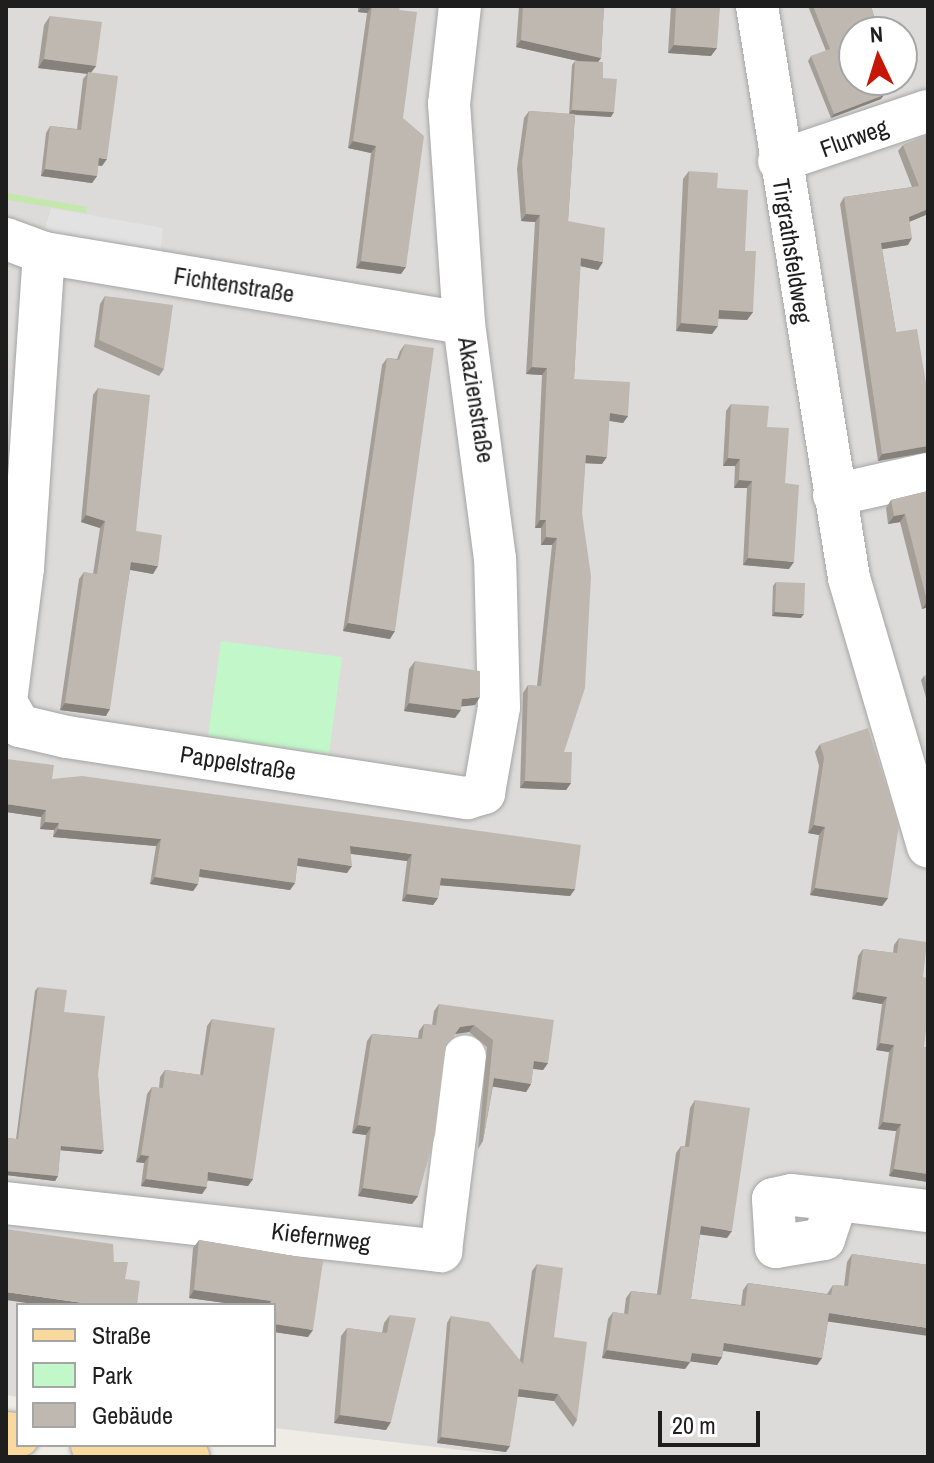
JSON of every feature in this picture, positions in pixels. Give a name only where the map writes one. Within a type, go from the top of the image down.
[{"type":"main road","points":[[109,1447],[187,1457]]},
{"type":"street","name":"Akazienstraße","points":[[460,6],[449,104],[464,323],[495,559],[499,707],[484,793]]},
{"type":"street","name":"Tirgrathsfeldweg","points":[[757,6],[779,161],[849,578],[917,771],[928,847]]},
{"type":"street","name":"Flurweg","points":[[779,161],[928,111]]},
{"type":"street","name":"Fichtenstraße","points":[[25,246],[464,323]]},
{"type":"street","name":"Pappelstraße","points":[[25,246],[23,568],[6,701],[20,726],[67,737],[467,798],[484,793]]},
{"type":"street","points":[[834,495],[928,474]]},
{"type":"street","name":"Kiefernweg","points":[[6,1203],[441,1251],[465,1056]]},
{"type":"street","points":[[837,1200],[928,1211]]},
{"type":"shaded area","points":[[6,6],[928,6],[928,1457],[520,1457],[276,1428],[276,1303],[16,1303],[16,1397],[6,1395]]},
{"type":"shaded area","points":[[51,208],[163,228],[160,254],[44,233]]},
{"type":"green space","points":[[8,193],[87,207],[86,213],[8,200]]},
{"type":"green space","points":[[221,641],[342,657],[329,754],[208,737]]},
{"type":"building","points":[[372,6],[400,6],[399,10],[417,12],[403,118],[424,136],[406,267],[361,261],[376,146],[353,141]]},
{"type":"building","points":[[523,6],[604,6],[601,58],[521,40]]},
{"type":"building","points":[[676,6],[720,6],[717,48],[674,45]]},
{"type":"building","points":[[813,6],[871,6],[874,16],[838,16],[838,96],[881,96],[834,114],[811,56],[830,49]]},
{"type":"building","points":[[50,16],[102,22],[96,66],[44,59]]},
{"type":"building","points":[[575,61],[603,62],[603,78],[617,79],[614,112],[572,110]]},
{"type":"building","points":[[88,72],[118,76],[107,159],[99,158],[97,176],[45,169],[50,126],[81,130]]},
{"type":"building","points":[[529,111],[575,114],[568,221],[605,228],[603,262],[581,258],[574,379],[630,382],[628,416],[610,413],[607,457],[586,455],[582,513],[591,576],[585,688],[564,752],[572,752],[571,783],[525,781],[528,685],[541,686],[557,538],[546,537],[546,520],[540,520],[547,368],[532,367],[540,215],[526,214],[522,162]]},
{"type":"building","points":[[928,135],[928,209],[909,217],[912,238],[881,243],[896,332],[917,329],[928,389],[928,446],[882,454],[844,197],[919,186],[903,145]]},
{"type":"building","points":[[689,171],[718,173],[717,188],[748,190],[745,251],[756,251],[753,312],[719,310],[718,326],[681,323]]},
{"type":"building","points":[[105,296],[173,305],[164,369],[99,340]]},
{"type":"building","points":[[405,344],[434,348],[395,631],[348,623],[387,358],[399,360]]},
{"type":"building","points":[[98,388],[150,395],[136,531],[162,535],[158,566],[131,562],[110,709],[65,703],[84,572],[97,574],[105,521],[86,515]]},
{"type":"building","points":[[731,404],[769,406],[767,427],[789,428],[785,483],[799,485],[794,562],[748,558],[752,481],[739,480],[740,459],[728,458]]},
{"type":"building","points":[[928,491],[927,601],[905,514],[894,516],[891,500]]},
{"type":"building","points":[[776,582],[805,583],[804,614],[775,612]]},
{"type":"building","points":[[415,661],[480,671],[480,697],[462,699],[461,710],[409,703]]},
{"type":"building","points":[[868,728],[899,825],[888,898],[815,888],[825,827],[814,825],[824,758],[820,744]]},
{"type":"building","points":[[6,759],[54,765],[52,779],[82,776],[581,845],[575,889],[441,878],[438,898],[407,894],[412,854],[350,846],[352,866],[298,858],[295,883],[200,869],[198,884],[155,877],[161,839],[58,829],[59,823],[45,822],[46,810],[6,804]]},
{"type":"building","points":[[899,938],[927,942],[923,977],[928,978],[924,1047],[928,1048],[928,1174],[894,1169],[901,1124],[883,1122],[894,1045],[880,1043],[887,997],[857,992],[863,949],[897,953]]},
{"type":"building","points":[[38,987],[67,990],[64,1012],[105,1016],[98,1075],[104,1150],[61,1146],[58,1176],[6,1171],[6,1138],[18,1139]]},
{"type":"building","points":[[439,1004],[554,1020],[548,1063],[534,1061],[531,1084],[494,1078],[483,1141],[493,1040],[474,1025],[460,1027],[446,1046],[435,1135],[418,1196],[363,1188],[371,1127],[358,1125],[372,1034],[422,1039],[424,1024],[436,1025]]},
{"type":"building","points":[[212,1019],[275,1028],[253,1179],[208,1172],[207,1187],[146,1179],[149,1156],[141,1155],[152,1087],[163,1088],[165,1070],[203,1075]]},
{"type":"building","points":[[695,1100],[750,1108],[732,1231],[701,1226],[691,1299],[745,1306],[748,1283],[831,1295],[833,1285],[848,1286],[852,1254],[928,1265],[928,1328],[829,1313],[822,1358],[724,1343],[722,1357],[692,1353],[690,1362],[607,1350],[613,1312],[628,1314],[631,1291],[661,1295],[681,1146],[689,1147]]},
{"type":"building","points":[[6,1229],[113,1244],[114,1262],[128,1262],[125,1279],[140,1281],[137,1303],[83,1303],[6,1292]]},
{"type":"building","points":[[199,1240],[323,1261],[313,1330],[276,1324],[276,1303],[271,1301],[194,1290]]},
{"type":"building","points":[[537,1264],[563,1268],[554,1337],[587,1342],[577,1420],[558,1394],[519,1389],[510,1446],[441,1437],[451,1316],[489,1322],[523,1364]]},
{"type":"building","points":[[390,1315],[416,1318],[391,1422],[340,1415],[347,1328],[387,1333]]}]
